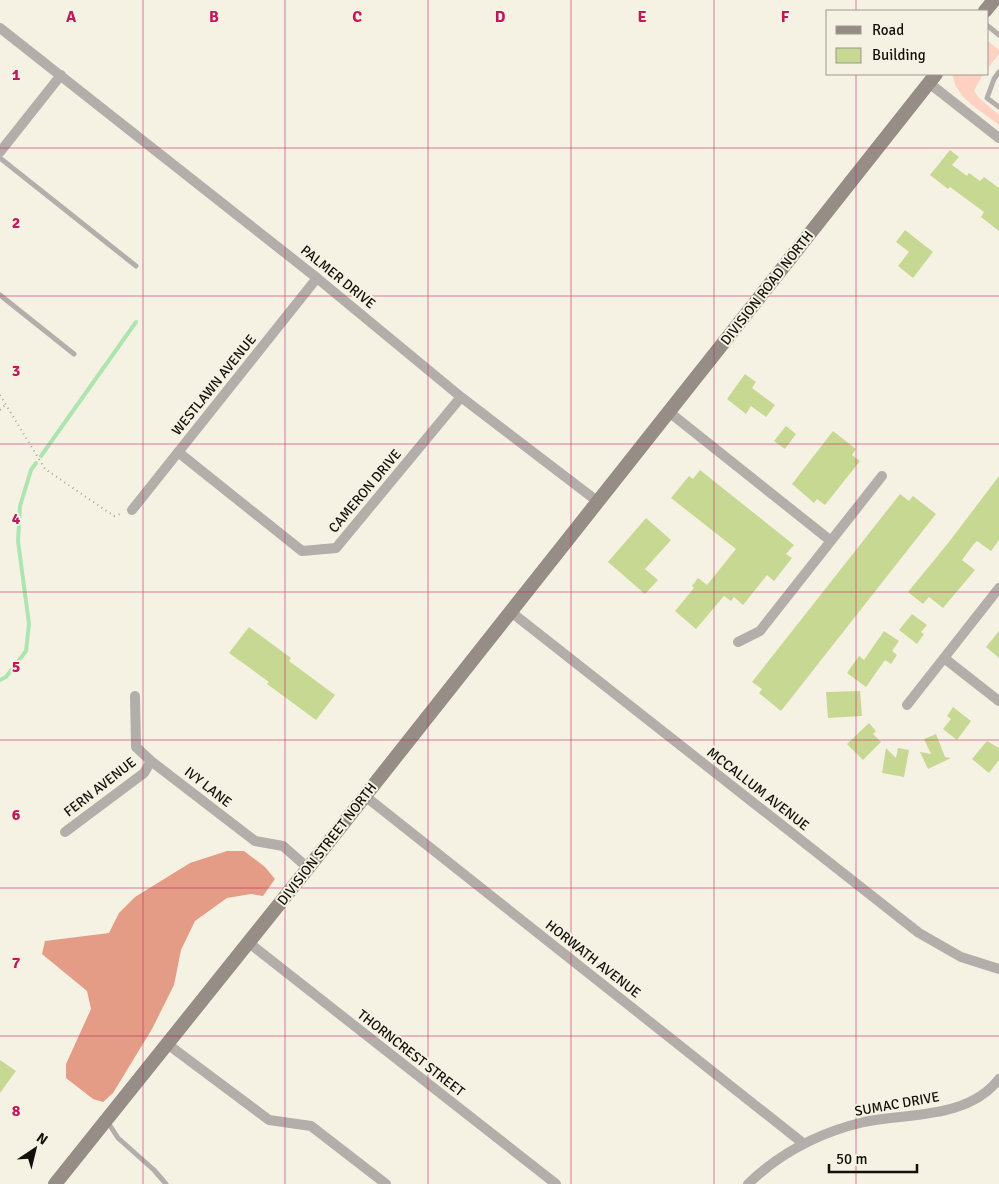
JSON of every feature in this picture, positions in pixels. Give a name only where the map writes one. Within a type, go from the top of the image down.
[{"type":"main road","points":[[986,10],[994,0]]},
{"type":"main road","name":"DIVISION ROAD NORTH","points":[[597,501],[932,78]]},
{"type":"main road","name":"DIVISION STREET NORTH","points":[[55,1184],[166,1043],[249,943],[597,501]]},
{"type":"street","name":"PALMER DRIVE","points":[[0,28],[317,278],[461,397],[597,501]]},
{"type":"street","points":[[0,152],[61,75]]},
{"type":"street","points":[[932,78],[999,138]]},
{"type":"street","name":"WESTLAWN AVENUE","points":[[132,510],[317,278]]},
{"type":"street","name":"CAMERON DRIVE","points":[[178,452],[302,550],[336,548],[461,397]]},
{"type":"street","points":[[669,412],[831,541]]},
{"type":"street","points":[[738,642],[760,631],[882,476]]},
{"type":"street","points":[[907,705],[999,588]]},
{"type":"street","name":"MCCALLUM AVENUE","points":[[511,612],[919,933],[960,957],[999,970]]},
{"type":"street","points":[[944,658],[999,701]]},
{"type":"street","name":"IVY LANE","points":[[135,696],[136,747],[151,761],[255,841],[283,846],[308,868]]},
{"type":"street","name":"FERN AVENUE","points":[[65,832],[144,773],[151,761]]},
{"type":"street","name":"HORWATH AVENUE","points":[[365,796],[804,1144]]},
{"type":"street","name":"THORNCREST STREET","points":[[249,943],[556,1184]]},
{"type":"street","points":[[166,1043],[268,1120],[311,1126],[386,1184]]},
{"type":"street","name":"SUMAC DRIVE","points":[[748,1184],[760,1172],[781,1157],[804,1144],[830,1133],[864,1122],[935,1113],[970,1102],[994,1086],[999,1079]]},
{"type":"lane","points":[[989,27],[999,35]]},
{"type":"lane","points":[[999,72],[994,79],[987,98],[999,107]]},
{"type":"lane","points":[[0,158],[136,266]]},
{"type":"lane","points":[[0,295],[74,354]]},
{"type":"lane","points":[[106,1120],[118,1138],[154,1170],[166,1184]]},
{"type":"path","points":[[0,394],[44,469],[114,516],[132,510]]},
{"type":"path","points":[[0,410],[6,404]]},
{"type":"shaded area","points":[[989,42],[999,50],[999,54],[989,67]]},
{"type":"shaded area","points":[[982,75],[974,91],[979,98],[999,115],[999,125],[964,98],[955,84],[953,76]]},
{"type":"shaded area","points":[[227,851],[244,851],[265,867],[275,879],[263,896],[251,894],[227,898],[195,921],[181,950],[174,985],[152,1029],[113,1093],[103,1102],[93,1099],[66,1078],[66,1064],[91,1009],[87,991],[42,954],[45,941],[109,933],[119,913],[135,897],[190,863]]},
{"type":"building","points":[[950,150],[959,157],[952,165],[967,176],[969,173],[980,181],[984,177],[999,188],[999,231],[981,217],[984,212],[930,175]]},
{"type":"building","points":[[905,230],[933,252],[913,278],[898,266],[909,252],[896,242]]},
{"type":"building","points":[[745,374],[756,382],[752,388],[775,405],[766,417],[751,406],[746,414],[727,399]]},
{"type":"building","points":[[786,426],[796,434],[785,449],[774,441]]},
{"type":"building","points":[[833,431],[856,449],[852,455],[860,461],[825,505],[817,499],[814,503],[792,484]]},
{"type":"building","points":[[700,470],[794,545],[786,554],[792,558],[774,581],[767,575],[743,605],[734,597],[731,601],[724,596],[696,629],[675,611],[694,588],[692,586],[698,578],[707,585],[736,549],[671,498],[689,476],[693,479]]},
{"type":"building","points":[[999,476],[999,540],[991,551],[977,541],[973,545],[962,560],[975,570],[943,608],[929,597],[923,604],[908,592]]},
{"type":"building","points":[[900,494],[909,501],[913,496],[936,514],[781,711],[759,693],[762,689],[752,682]]},
{"type":"building","points":[[646,518],[671,540],[645,569],[658,580],[645,594],[608,562]]},
{"type":"building","points":[[912,614],[927,625],[921,632],[924,634],[917,644],[899,630]]},
{"type":"building","points":[[249,627],[291,658],[289,661],[335,695],[316,720],[229,653]]},
{"type":"building","points":[[884,631],[899,641],[892,651],[897,655],[891,664],[885,660],[866,687],[847,673],[859,656],[864,660]]},
{"type":"building","points":[[999,631],[999,658],[986,647]]},
{"type":"building","points":[[860,691],[862,716],[828,718],[826,692]]},
{"type":"building","points":[[953,707],[971,721],[957,740],[943,729],[951,719],[947,716]]},
{"type":"building","points":[[869,723],[876,731],[873,734],[881,742],[863,760],[847,744]]},
{"type":"building","points":[[936,734],[945,757],[951,758],[928,769],[920,752],[931,754],[924,739]]},
{"type":"building","points":[[987,741],[999,748],[999,760],[989,773],[972,759]]},
{"type":"building","points":[[886,748],[896,758],[898,748],[909,750],[904,777],[882,773]]},
{"type":"building","points":[[0,1060],[16,1071],[0,1093]]},
{"type":"waterway","points":[[41,456],[136,322]]},
{"type":"waterway","points":[[0,680],[6,677],[26,651],[29,624],[18,541],[20,506],[31,470],[36,463]]}]
